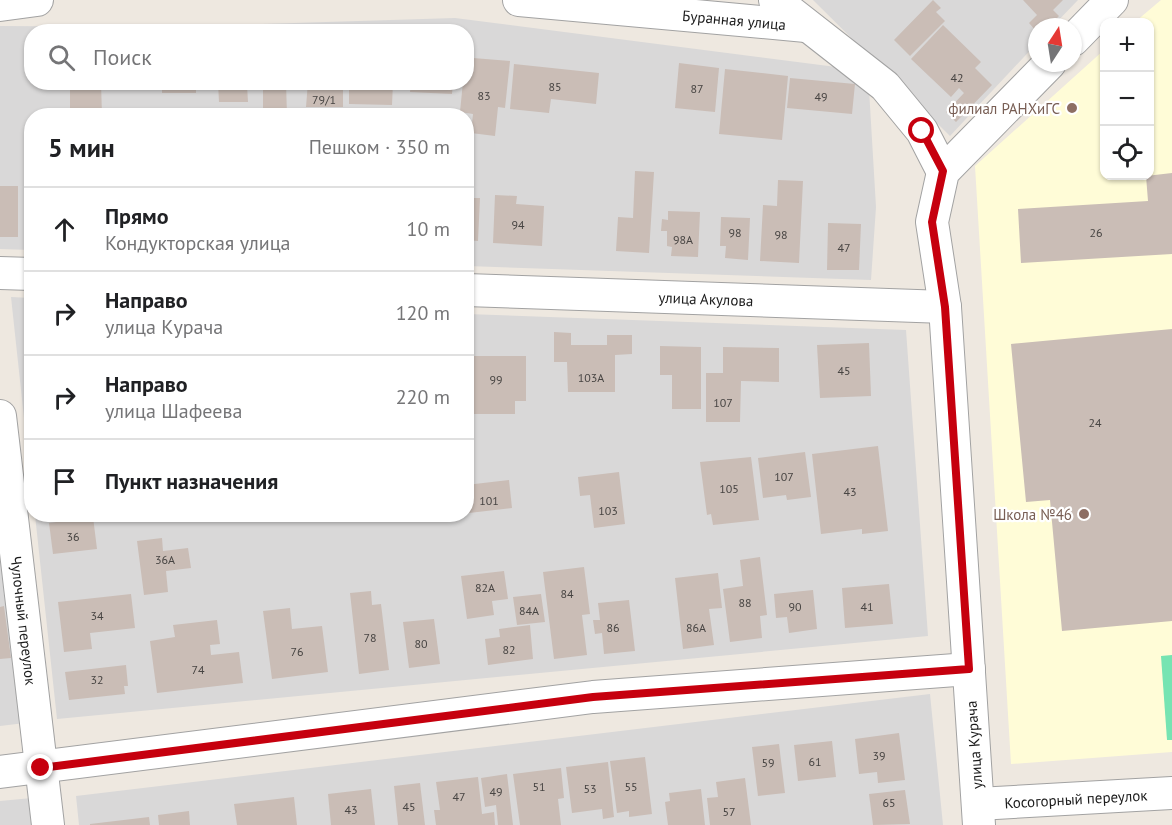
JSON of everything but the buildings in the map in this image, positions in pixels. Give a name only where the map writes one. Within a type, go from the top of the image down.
[{"type":"street","points":[[0,4],[37,0]]},
{"type":"street","name":"Буранная улица","points":[[519,0],[806,26]]},
{"type":"street","points":[[775,0],[885,86],[922,131],[943,171],[1041,72]]},
{"type":"street","points":[[1082,30],[1108,1]]},
{"type":"street","name":"улица Курача","points":[[943,171],[932,222],[945,307],[979,815]]},
{"type":"street","points":[[0,273],[24,274]]},
{"type":"street","name":"улица Акулова","points":[[474,290],[945,307]]},
{"type":"street","name":"Чулочный переулок","points":[[0,416],[48,825]]},
{"type":"street","points":[[0,772],[593,697],[969,669]]},
{"type":"street","name":"Косогорный переулок","points":[[979,815],[1172,793]]},
{"type":"shaded area","points":[[813,0],[1078,0],[1061,18],[1028,18],[1028,53],[950,136]]},
{"type":"shaded area","name":"Школа №46","points":[[1161,0],[1172,0],[1172,752],[1011,764],[975,166],[1100,54],[1100,180],[1154,180],[1154,18],[1140,18]]},
{"type":"shaded area","points":[[455,18],[844,68],[869,89],[876,207],[871,280],[474,266],[474,108],[24,108],[24,250],[0,249],[0,26],[24,26],[24,90],[474,90],[474,24],[258,24]]},
{"type":"shaded area","points":[[11,297],[24,298],[24,418]]},
{"type":"shaded area","points":[[474,314],[906,330],[928,636],[57,719],[36,522],[474,522]]},
{"type":"shaded area","points":[[0,508],[25,723],[0,726]]},
{"type":"shaded area","points":[[930,694],[943,825],[79,825],[76,796]]},
{"type":"shaded area","points":[[32,798],[35,825],[0,825],[0,801]]},
{"type":"green space","points":[[1172,655],[1172,740],[1167,740],[1161,656]]},
{"type":"place","name":"филиал РАНХиГС","points":[[1072,108]]},
{"type":"place","name":"Школа №46","points":[[1084,514]]},
{"type":"route","points":[[41,768],[593,697],[969,669],[945,307],[932,222],[943,171],[922,131]]}]
